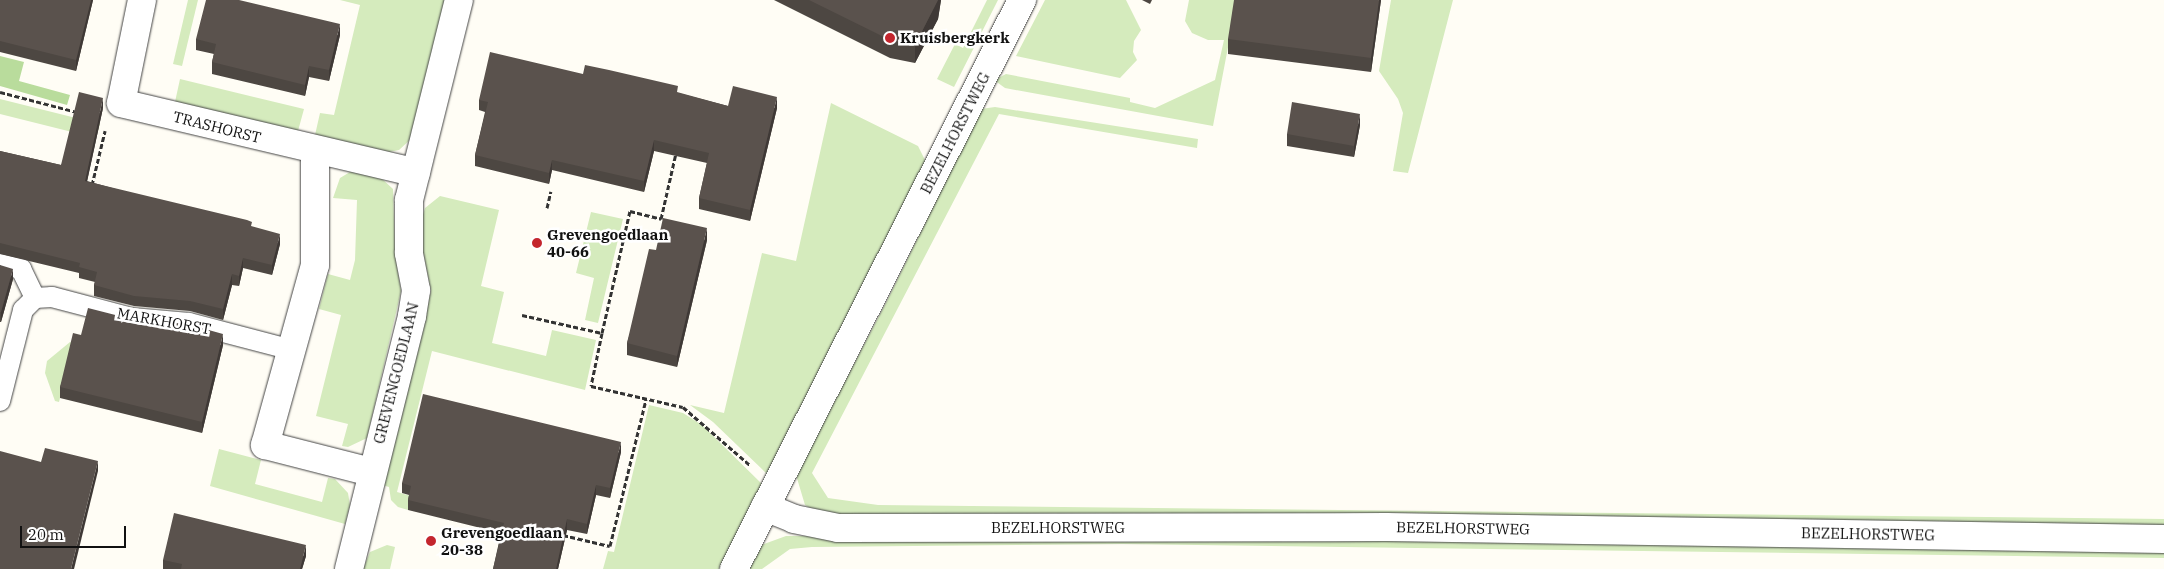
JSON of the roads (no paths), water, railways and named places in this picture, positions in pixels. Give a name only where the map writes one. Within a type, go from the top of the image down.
[{"type":"street","name":"TRASHORST","points":[[142,0],[121,103],[315,151],[416,173]]},
{"type":"street","name":"GREVENGOEDLAAN","points":[[349,569],[416,290],[408,224],[409,200],[459,0]]},
{"type":"street","name":"BEZELHORSTWEG","points":[[734,569],[1022,0]]},
{"type":"street","points":[[315,151],[315,265],[265,445],[371,472]]},
{"type":"street","name":"BEZELHORSTWEG","points":[[770,497],[794,519],[838,528],[1386,527],[2164,538]]},
{"type":"lane","points":[[0,264],[21,270],[36,298],[23,310],[0,401]]},
{"type":"lane","name":"MARKHORST","points":[[36,298],[52,297],[132,318],[190,323],[292,350]]},
{"type":"place","name":"Kruisbergkerk","points":[[890,38]]},
{"type":"place","name":"Grevengoedlaan 40-66","points":[[537,243]]},
{"type":"place","name":"Grevengoedlaan 20-38","points":[[431,541]]}]
